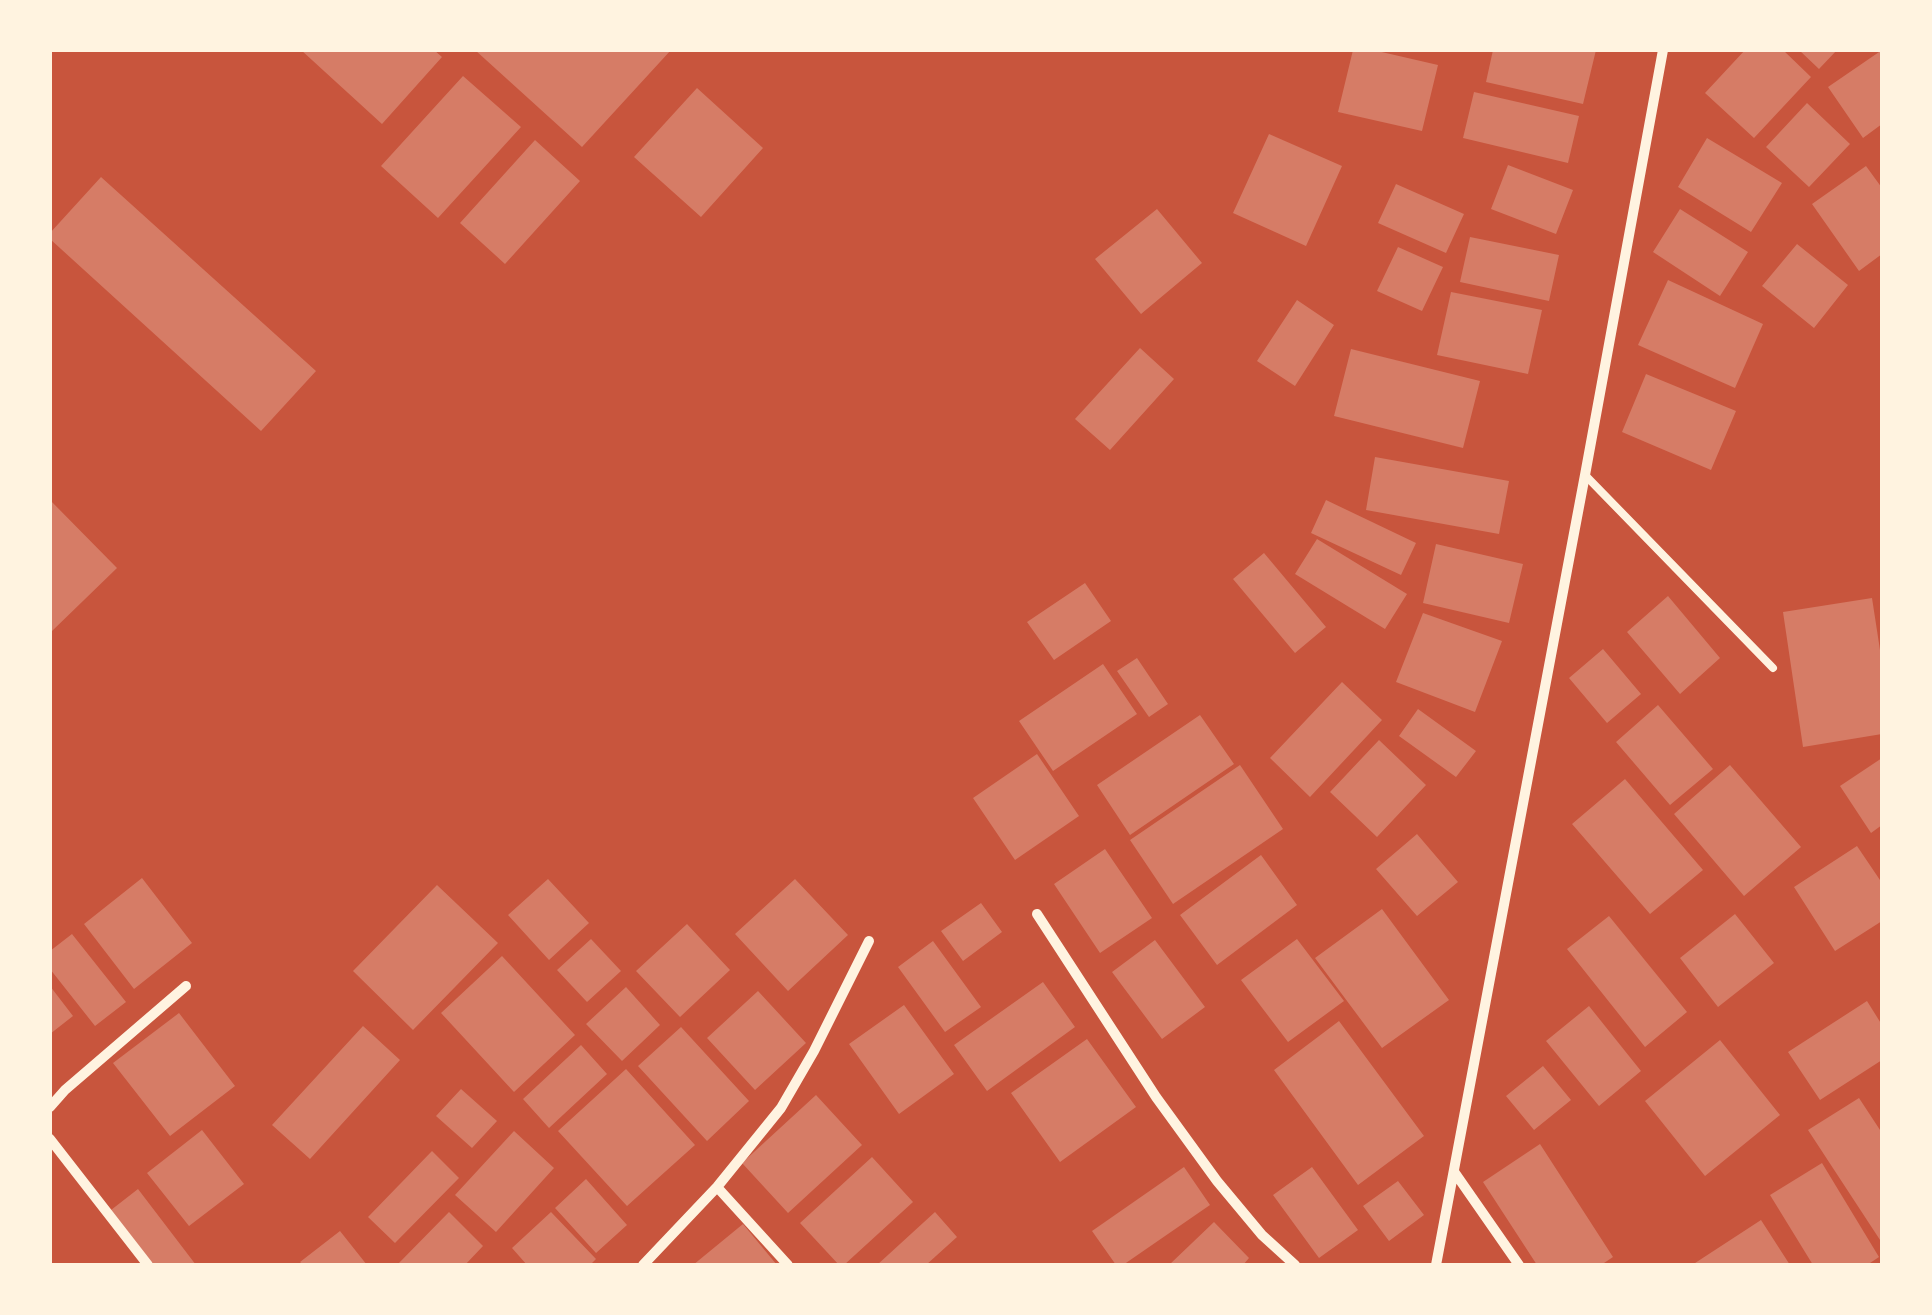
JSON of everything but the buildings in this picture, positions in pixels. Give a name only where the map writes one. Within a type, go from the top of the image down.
[{"type":"street","points":[[1436,1265],[1663,50]]},
{"type":"street","points":[[1037,914],[1156,1097],[1217,1181],[1262,1235],[1296,1265]]},
{"type":"street","points":[[643,1265],[717,1187],[780,1108],[870,941]]},
{"type":"street","points":[[50,1107],[186,986]]},
{"type":"street","points":[[50,1139],[148,1265]]},
{"type":"street","points":[[1455,1173],[1519,1265]]},
{"type":"street","points":[[717,1187],[788,1265]]},
{"type":"lane","points":[[1586,475],[1773,668]]}]
